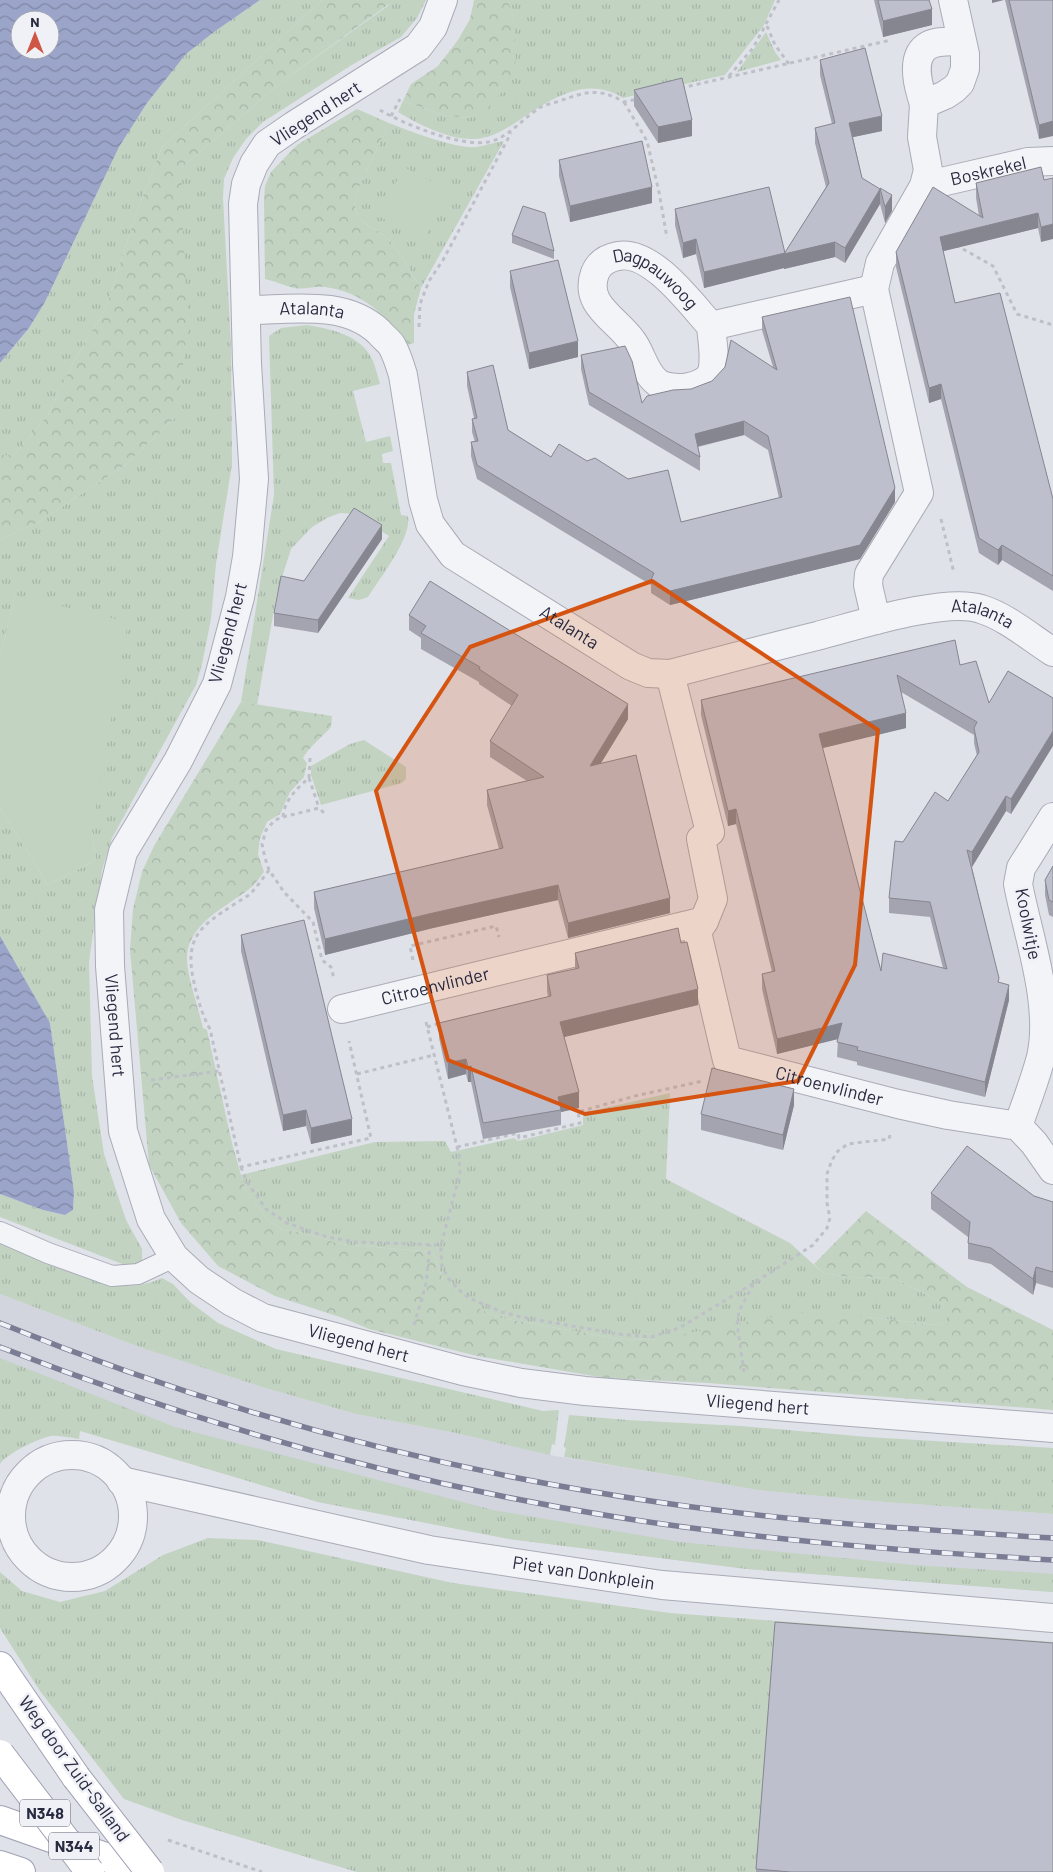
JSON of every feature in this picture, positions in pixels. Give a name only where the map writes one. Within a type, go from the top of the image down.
[{"type":"main road","name":"Weg door Zuid-Salland","points":[[0,1666],[76,1777],[149,1872]]},
{"type":"main road","name":"N348","points":[[0,1754],[90,1872]]},
{"type":"main road","name":"N344","points":[[0,1820],[149,1872]]},
{"type":"main road","points":[[0,1865],[21,1872]]},
{"type":"street","name":"Vliegend hert","points":[[443,0],[433,27],[418,47],[267,144],[254,164],[246,184],[244,204],[247,364],[254,479],[247,557],[240,596],[217,684],[178,761],[123,852],[109,910],[110,966],[123,1131],[151,1219],[174,1256],[198,1280],[232,1302],[263,1318],[463,1371],[521,1383],[585,1391],[1053,1428]]},
{"type":"street","points":[[924,104],[954,90],[960,83],[966,62],[953,0]]},
{"type":"street","points":[[876,620],[868,585],[869,574],[919,493],[874,289],[880,263],[924,186],[928,170],[922,137],[924,104],[918,81],[917,67],[920,56],[927,46],[938,42],[961,41]]},
{"type":"street","name":"Boskrekel","points":[[924,186],[1028,162],[1053,161]]},
{"type":"street","name":"Dagpauwoog","points":[[632,255],[646,262],[668,279],[711,326],[714,363],[711,374],[702,382],[686,388],[670,388],[658,383],[648,373],[633,342],[599,308],[594,297],[594,276],[598,266],[610,257],[632,255]]},
{"type":"street","name":"Dagpauwoog","points":[[711,326],[874,289]]},
{"type":"street","name":"Atalanta","points":[[246,310],[326,309],[347,313],[370,323],[391,344],[403,375],[423,500],[430,524],[454,555],[631,666],[648,673],[670,674],[876,620],[940,607],[967,606],[981,609],[997,616],[1053,652]]},
{"type":"street","points":[[670,674],[710,832],[701,839],[713,899],[698,932],[727,1060]]},
{"type":"street","name":"Koolwitje","points":[[1018,1126],[1041,1057],[1043,1031],[1041,989],[1018,884],[1022,868],[1053,817]]},
{"type":"street","name":"Citroenvlinder","points":[[342,1009],[704,921]]},
{"type":"street","name":"Citroenvlinder","points":[[727,1060],[948,1116],[1018,1126]]},
{"type":"street","points":[[1018,1126],[1053,1170]]},
{"type":"street","name":"Piet van Donkplein","points":[[122,1481],[130,1496],[133,1513],[131,1530],[125,1546],[114,1561],[100,1570],[84,1576],[66,1577],[49,1573],[34,1564],[22,1552],[14,1536],[10,1519],[12,1502],[18,1486],[29,1472],[43,1462],[60,1456],[77,1455],[94,1460],[109,1468],[122,1481],[429,1550],[652,1584],[1053,1618]]},
{"type":"lane","points":[[0,1232],[48,1253],[112,1276],[138,1274],[174,1256]]},
{"type":"path","points":[[729,76],[753,48],[779,0]]},
{"type":"path","points":[[767,25],[775,45],[789,64]]},
{"type":"path","points":[[672,90],[915,34],[927,46]]},
{"type":"path","points":[[349,91],[391,116],[452,139],[488,142],[511,133]]},
{"type":"path","points":[[398,359],[413,353],[418,346],[420,304],[429,281],[511,133],[537,108],[580,93],[597,91],[612,95],[624,102],[647,141],[668,242],[668,279]]},
{"type":"path","points":[[624,102],[643,97]]},
{"type":"path","points":[[954,244],[993,266],[1017,314],[1053,325]]},
{"type":"path","points":[[919,493],[934,492],[955,573],[946,575]]},
{"type":"path","points":[[310,758],[309,778],[319,808],[324,814]]},
{"type":"path","points":[[283,817],[287,802],[299,786],[309,778]]},
{"type":"path","points":[[241,1167],[371,1138],[331,967],[322,960],[313,922],[284,892],[269,870],[262,844],[266,830],[275,820],[319,808]]},
{"type":"path","points":[[269,870],[249,895],[216,917],[199,932],[191,950],[191,966],[195,986],[202,1014],[210,1029],[241,1167],[247,1182],[266,1209],[287,1223],[328,1237],[356,1242],[441,1245]]},
{"type":"path","points":[[418,990],[457,1147],[460,1173],[441,1245],[442,1266],[448,1278],[469,1298],[502,1312],[521,1317],[618,1334],[651,1337],[670,1332],[702,1316],[813,1245],[820,1238],[827,1228],[830,1218],[826,1190],[828,1167],[832,1160],[838,1151],[848,1144],[889,1139],[898,1104]]},
{"type":"path","points":[[357,1074],[434,1055]]},
{"type":"path","points":[[457,1147],[518,1133],[519,1138],[580,1123],[578,1112],[635,1096],[711,1079],[714,1067],[727,1060]]},
{"type":"path","points":[[118,1084],[219,1071]]},
{"type":"path","points":[[406,1355],[426,1284],[430,1245]]},
{"type":"path","points":[[746,1405],[743,1366],[736,1324],[739,1311],[754,1283]]},
{"type":"highlighted area","points":[[652,581],[878,730],[855,965],[798,1081],[585,1114],[448,1060],[376,791],[470,647]]},
{"type":"shaded area","points":[[0,1294],[142,1348],[262,1387],[356,1414],[456,1433],[555,1456],[758,1490],[872,1501],[1053,1514],[1053,1592],[747,1569],[509,1539],[318,1502],[0,1392]]},
{"type":"green space","points":[[260,0],[322,0],[162,147],[135,217],[106,308],[73,363],[48,415],[14,455],[0,455],[0,363],[29,328],[45,302],[119,147],[147,103],[186,54]]},
{"type":"green space","points":[[322,0],[386,0],[389,4],[284,80],[182,167],[182,211],[188,328],[176,417],[124,466],[37,523],[0,540],[0,455],[14,455],[48,415],[73,363],[106,308],[135,217],[162,147]]},
{"type":"green space","points":[[386,0],[426,0],[417,18],[401,37],[350,66],[263,122],[246,139],[233,158],[224,179],[223,198],[231,345],[232,464],[216,564],[211,619],[196,685],[112,838],[102,870],[89,962],[92,1076],[104,1154],[126,1220],[142,1249],[142,1262],[137,1265],[125,1265],[0,1217],[0,1194],[43,1210],[65,1215],[73,1210],[74,1192],[50,1023],[0,936],[0,808],[48,885],[96,860],[92,830],[15,595],[0,658],[0,540],[37,523],[124,466],[176,417],[182,167],[284,80],[389,5]]},
{"type":"green space","points":[[474,0],[508,0],[514,21],[516,60],[509,84],[486,110],[470,118],[447,116],[403,101],[411,84],[438,66],[458,40],[470,19]]},
{"type":"green space","points":[[508,0],[775,0],[764,25],[725,75],[623,98],[609,91],[594,89],[567,93],[541,106],[500,132],[479,139],[464,139],[444,134],[398,112],[403,101],[447,116],[470,118],[514,21]]},
{"type":"green space","points":[[766,32],[775,52],[781,60],[737,72]]},
{"type":"green space","points":[[357,109],[389,123],[354,198],[355,207],[361,220],[393,244],[421,288],[414,314],[414,343],[407,345],[382,315],[373,307],[351,294],[325,287],[294,288],[265,279],[264,200],[265,186],[271,172],[297,145]]},
{"type":"green space","points":[[389,123],[432,139],[467,147],[504,141],[421,288],[393,244],[361,220],[355,207],[354,198]]},
{"type":"green space","points":[[404,167],[449,191],[424,239],[378,216]]},
{"type":"green space","points":[[307,325],[336,331],[354,339],[368,352],[373,361],[380,384],[353,391],[366,442],[390,436],[393,451],[382,454],[383,463],[391,463],[401,515],[408,516],[408,525],[400,546],[387,569],[368,597],[359,600],[348,598],[389,536],[354,514],[340,513],[312,527],[291,549],[277,593],[257,705],[241,702],[274,495],[269,336],[281,328]]},
{"type":"green space","points":[[15,595],[128,622],[92,830],[96,860],[48,885],[0,808],[0,658]]},
{"type":"green space","points":[[241,702],[332,716],[331,727],[303,758],[307,763],[304,777],[290,792],[280,814],[267,822],[260,838],[258,854],[264,872],[251,887],[199,927],[192,937],[188,948],[189,977],[203,1028],[207,1030],[241,1175],[246,1191],[268,1220],[283,1230],[304,1233],[340,1244],[433,1252],[443,1280],[465,1303],[501,1318],[623,1340],[657,1339],[800,1312],[937,1325],[951,1323],[941,1302],[894,1278],[849,1277],[823,1273],[814,1264],[866,1211],[967,1287],[1053,1330],[1053,1410],[708,1383],[605,1378],[477,1356],[369,1329],[343,1318],[275,1296],[218,1266],[181,1223],[149,1165],[130,950],[133,909],[142,872],[154,846]]},
{"type":"green space","points":[[364,740],[406,767],[406,779],[402,783],[321,805],[311,775],[311,766],[350,744]]},
{"type":"green space","points":[[670,1093],[666,1179],[790,1243],[823,1273],[849,1277],[894,1278],[941,1302],[952,1323],[937,1325],[866,1317],[657,1339],[623,1340],[501,1318],[464,1303],[443,1280],[433,1252],[340,1244],[304,1233],[283,1230],[268,1220],[246,1191],[241,1175],[375,1142],[445,1141],[451,1152],[514,1138],[518,1141],[583,1125],[583,1113]]},
{"type":"green space","points":[[0,1239],[117,1285],[140,1285],[162,1278],[173,1284],[190,1302],[218,1323],[276,1349],[543,1411],[559,1410],[555,1445],[552,1444],[550,1455],[456,1433],[356,1414],[262,1387],[142,1348],[0,1294]]},
{"type":"green space","points":[[0,1358],[175,1427],[493,1510],[680,1542],[914,1565],[1053,1574],[1053,1592],[747,1569],[509,1539],[318,1502],[80,1431],[79,1439],[61,1436],[46,1437],[16,1451],[0,1464]]},
{"type":"green space","points":[[569,1415],[741,1426],[868,1437],[1053,1448],[1053,1514],[872,1501],[758,1490],[564,1457]]},
{"type":"green space","points":[[208,1538],[258,1540],[453,1583],[670,1613],[1053,1642],[1053,1872],[357,1872],[182,1820],[124,1799],[40,1691],[0,1628],[0,1572],[22,1591],[60,1602],[105,1591],[163,1555]]},
{"type":"water","points":[[0,0],[260,0],[186,54],[147,103],[119,147],[45,302],[29,328],[0,363]]},
{"type":"water","points":[[0,936],[50,1023],[74,1192],[73,1210],[65,1215],[43,1210],[0,1194]]},
{"type":"building","points":[[878,0],[929,0],[932,9],[883,21]]},
{"type":"building","points":[[1009,0],[1053,0],[1053,121],[1039,125]]},
{"type":"building","points":[[865,48],[882,116],[849,123],[862,178],[880,189],[845,248],[835,242],[784,254],[829,183],[815,128],[835,123],[820,60]]},
{"type":"building","points":[[682,78],[692,120],[658,127],[634,90]]},
{"type":"building","points":[[642,141],[652,187],[570,206],[559,160]]},
{"type":"building","points":[[1041,167],[1044,180],[1053,178],[1053,224],[1041,227],[1038,213],[940,237],[955,303],[1000,293],[1053,499],[1053,576],[1002,545],[998,550],[979,538],[941,384],[929,388],[896,252],[933,187],[983,218],[976,183]]},
{"type":"building","points":[[769,187],[785,253],[704,272],[696,239],[683,243],[675,209]]},
{"type":"building","points":[[880,188],[892,195],[885,207]]},
{"type":"building","points":[[523,206],[545,213],[554,251],[512,235]]},
{"type":"building","points":[[558,260],[578,341],[529,353],[510,271]]},
{"type":"building","points":[[850,297],[895,488],[860,545],[670,591],[651,580],[654,573],[477,465],[471,442],[478,441],[472,419],[477,418],[467,372],[493,365],[508,430],[551,457],[559,444],[587,461],[595,458],[628,479],[668,470],[681,522],[782,497],[768,436],[744,421],[695,434],[700,457],[589,392],[581,355],[625,346],[632,361],[642,403],[647,396],[673,390],[691,389],[712,381],[725,367],[731,340],[777,370],[762,317]]},
{"type":"building","points":[[354,508],[382,525],[318,620],[274,613],[281,576],[304,581]]},
{"type":"building","points":[[430,581],[628,704],[590,766],[636,755],[670,898],[568,923],[558,885],[325,939],[314,892],[503,848],[487,790],[544,777],[490,741],[518,695],[479,669],[480,667],[421,633],[426,626],[409,615]]},
{"type":"building","points":[[955,640],[960,665],[976,661],[989,703],[1008,671],[1053,698],[1053,731],[1011,799],[1006,796],[972,852],[967,850],[999,978],[998,982],[1009,985],[985,1082],[857,1050],[858,1047],[837,1042],[842,1023],[777,1039],[762,974],[775,971],[736,809],[728,811],[701,700]],"holes":[[[897,675],[977,722],[974,728],[979,752],[948,801],[935,792],[903,842],[895,841],[889,898],[930,902],[947,969],[883,953],[881,971],[819,734],[906,713]]]},
{"type":"building","points":[[1053,866],[1053,902],[1049,900],[1045,880]]},
{"type":"building","points":[[304,920],[352,1119],[311,1128],[306,1110],[283,1115],[241,935]]},
{"type":"building","points":[[678,928],[681,943],[687,942],[698,989],[560,1022],[579,1092],[558,1097],[561,1110],[483,1123],[471,1066],[468,1067],[466,1059],[448,1063],[439,1023],[551,996],[547,975],[579,968],[575,953]]},
{"type":"building","points":[[712,1068],[794,1089],[783,1135],[701,1114]]},
{"type":"building","points":[[967,1146],[1034,1196],[1053,1202],[1053,1272],[1036,1267],[1033,1279],[991,1248],[968,1243],[970,1222],[931,1193]]},
{"type":"building","points":[[775,1622],[1053,1643],[1053,1872],[791,1872],[756,1869]]},
{"type":"railway","points":[[0,1323],[162,1383],[244,1409],[326,1433],[494,1473],[579,1489],[712,1510],[809,1520],[1053,1538]]},
{"type":"railway","points":[[0,1347],[149,1401],[301,1448],[377,1468],[532,1502],[610,1516],[720,1532],[942,1553],[1053,1560]]}]
